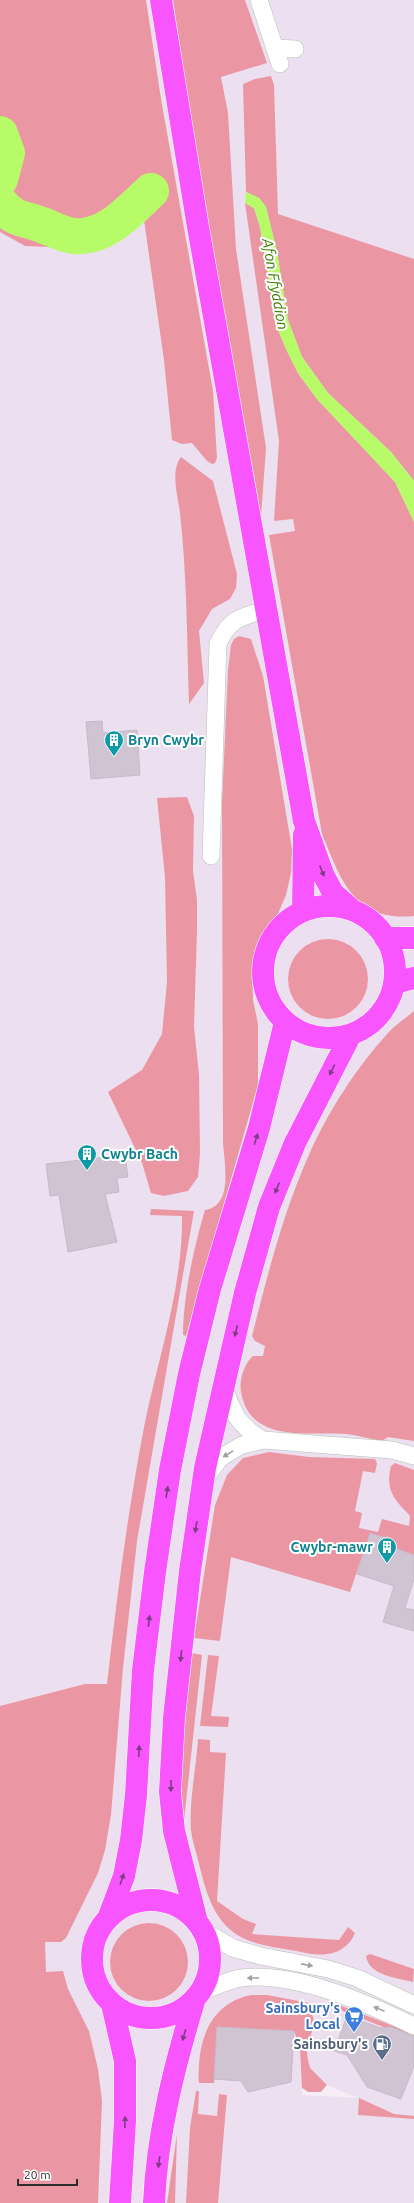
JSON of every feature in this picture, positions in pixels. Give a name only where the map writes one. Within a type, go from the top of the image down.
[{"type":"main road","points":[[161,0],[199,234],[265,610],[304,821],[323,874],[333,893],[352,910],[372,922],[386,938],[404,981],[377,1019],[350,1036],[327,1039],[304,1034],[285,1022],[270,1004],[262,975],[266,952],[274,934],[291,918],[303,911],[325,906],[352,910]]},
{"type":"main road","points":[[303,911],[304,821]]},
{"type":"main road","points":[[386,938],[414,938]]},
{"type":"main road","points":[[198,1995],[186,2007],[171,2015],[150,2018],[130,2014],[112,2004],[99,1988],[92,1968],[91,1953],[97,1933],[109,1916],[124,1876],[131,1840],[136,1795],[143,1670],[155,1572],[189,1374],[210,1289],[259,1128],[285,1022]]},
{"type":"main road","points":[[154,2203],[164,2122],[174,2070],[198,1995],[209,1973],[210,1952],[201,1927],[174,1831],[170,1792],[174,1718],[187,1595],[203,1481],[245,1293],[269,1206],[295,1143],[350,1036]]},
{"type":"main road","points":[[109,1916],[126,1904],[146,1899],[175,1904],[192,1915],[201,1927]]},
{"type":"main road","points":[[112,2004],[125,2061],[125,2121],[120,2203]]},
{"type":"street","points":[[259,0],[280,64]]},
{"type":"street","points":[[275,48],[295,49]]},
{"type":"street","points":[[211,856],[218,644],[223,633],[238,618],[265,610]]},
{"type":"street","points":[[223,1386],[235,1417],[248,1432],[263,1440]]},
{"type":"street","points":[[203,1481],[220,1458],[242,1445],[263,1440],[392,1450],[414,1456]]},
{"type":"street","points":[[201,1927],[234,1948],[260,1956],[328,1969],[357,1978],[414,2005]]},
{"type":"street","points":[[198,1995],[241,1978],[276,1978],[347,1997],[414,2026]]},
{"type":"shaded area","points":[[0,0],[146,0],[161,99],[213,391],[217,458],[215,463],[212,464],[207,461],[192,443],[182,444],[172,440],[164,360],[144,220],[120,240],[90,253],[49,247],[25,246],[0,232],[0,210],[7,218],[28,225],[31,232],[75,241],[100,238],[150,207],[150,184],[125,208],[105,224],[86,232],[74,233],[46,225],[21,211],[0,196],[2,181],[8,161],[9,148],[0,126]]},
{"type":"shaded area","points":[[173,0],[245,0],[267,63],[221,77],[228,113],[236,249],[266,448],[261,517],[207,227]]},
{"type":"shaded area","points":[[271,76],[274,85],[278,214],[414,259],[414,481],[391,452],[328,393],[302,357],[288,320],[277,252],[266,207],[259,198],[246,192],[243,84],[255,79]]},
{"type":"shaded area","points":[[245,203],[254,208],[260,227],[278,330],[298,373],[317,399],[395,482],[414,522],[414,916],[394,916],[377,912],[364,905],[344,882],[322,834],[269,535],[295,531],[293,519],[274,521],[279,441]]},
{"type":"shaded area","points":[[181,457],[213,481],[237,574],[236,588],[230,599],[212,609],[199,631],[204,683],[189,704],[184,561],[175,477],[176,469]]},
{"type":"shaded area","points":[[239,636],[251,639],[263,676],[292,849],[291,873],[286,895],[277,916],[258,946],[252,963],[253,1000],[258,1024],[258,1085],[186,1336],[183,1335],[183,1320],[190,1272],[197,1240],[205,1210],[214,1207],[220,1200],[224,1192],[225,1182],[223,1142],[222,803],[228,670],[231,645],[234,639]]},
{"type":"shaded area","points":[[187,797],[194,816],[193,871],[197,900],[197,930],[194,1027],[199,1075],[200,1154],[198,1177],[188,1191],[164,1196],[151,1193],[142,1163],[108,1092],[142,1070],[162,1034],[167,982],[165,877],[157,798]]},
{"type":"shaded area","points":[[328,939],[343,942],[356,951],[365,964],[368,979],[365,994],[356,1007],[343,1016],[328,1019],[313,1016],[300,1007],[291,994],[288,979],[291,964],[300,951],[313,942]]},
{"type":"shaded area","points":[[414,1011],[414,1441],[388,1437],[382,1441],[331,1433],[298,1433],[268,1427],[256,1420],[247,1409],[241,1392],[241,1382],[243,1372],[250,1359],[253,1356],[263,1356],[265,1346],[255,1341],[252,1336],[270,1268],[291,1200],[316,1140],[343,1092],[365,1061],[388,1033]]},
{"type":"shaded area","points":[[151,1209],[194,1211],[137,1541],[123,1668],[111,1815],[105,1850],[98,1873],[66,1938],[61,1942],[45,1942],[46,1972],[63,1971],[68,1989],[89,2031],[98,2069],[102,2101],[98,2203],[0,2203],[0,1706],[85,1684],[107,1684],[133,1487],[145,1422],[169,1320],[179,1268],[182,1216],[150,1215]]},
{"type":"shaded area","points":[[269,1452],[309,1457],[375,1459],[377,1463],[375,1473],[363,1471],[355,1511],[362,1513],[359,1528],[378,1532],[382,1519],[409,1526],[410,1516],[399,1505],[392,1494],[389,1475],[391,1466],[395,1463],[414,1470],[414,1555],[391,1547],[393,1540],[370,1533],[350,1592],[231,1557],[220,1641],[194,1638],[215,1505],[227,1475],[243,1458]]},
{"type":"shaded area","points":[[192,1653],[202,1655],[184,1821],[180,1773]]},
{"type":"shaded area","points":[[208,1655],[219,1656],[211,1716],[229,1717],[228,1727],[200,1726]]},
{"type":"shaded area","points":[[198,1739],[210,1740],[210,1752],[226,1753],[217,1901],[243,1919],[256,1924],[252,1934],[339,1940],[348,1927],[355,1933],[351,1940],[341,1950],[321,1955],[255,1943],[239,1936],[222,1921],[207,1892],[191,1830],[192,1796]]},
{"type":"shaded area","points":[[141,1923],[157,1923],[171,1929],[182,1940],[188,1954],[188,1970],[182,1984],[171,1995],[157,2001],[141,2001],[127,1995],[116,1984],[110,1970],[110,1954],[116,1940],[127,1929]]},
{"type":"shaded area","points":[[370,1954],[414,1969],[413,1982],[378,1972],[368,1963],[366,1956]]},
{"type":"shaded area","points":[[251,1995],[267,1995],[309,2003],[315,2024],[306,2047],[310,2068],[327,2085],[321,2092],[308,2092],[302,2088],[300,2047],[294,2031],[217,2027],[214,2083],[199,2083],[200,2052],[207,2030],[220,2011],[228,2004]]},
{"type":"shaded area","points":[[339,2005],[414,2034],[414,2039],[340,2010]]},
{"type":"shaded area","points":[[327,2085],[359,2098],[302,2095],[302,2088],[308,2092],[321,2092]]},
{"type":"shaded area","points":[[196,2091],[199,2091],[198,2114],[217,2116],[219,2094],[227,2095],[218,2203],[186,2203],[190,2128]]},
{"type":"shaded area","points":[[359,2098],[394,2114],[414,2116],[414,2119],[358,2115]]},
{"type":"shaded area","points":[[177,2134],[175,2203],[167,2203]]},
{"type":"water","points":[[246,192],[259,198],[266,207],[277,252],[288,320],[302,357],[328,393],[391,452],[414,481],[414,522],[395,482],[317,399],[298,373],[278,330],[260,227],[254,208],[245,203]]},
{"type":"building","name":"Bryn Cwybr","points":[[102,721],[103,733],[137,730],[140,775],[91,779],[86,722]]},
{"type":"building","points":[[125,1155],[128,1177],[117,1178],[119,1192],[105,1194],[117,1242],[68,1252],[59,1195],[50,1196],[46,1164]]},
{"type":"building","name":"Cwybr-mawr","points":[[370,1533],[393,1540],[391,1547],[414,1555],[414,1579],[405,1608],[414,1610],[414,1631],[383,1622],[394,1586],[357,1574]]},
{"type":"building","name":"Sainsbury's","points":[[347,2016],[381,2028],[391,2027],[414,2036],[414,2066],[401,2099],[367,2087],[347,2055],[334,2051]]},
{"type":"building","points":[[217,2027],[294,2031],[291,2082],[248,2092],[241,2081],[214,2079]]},
{"type":"waterway","name":"Afon Ffyddion","points":[[0,134],[7,153],[0,179]]},
{"type":"waterway","name":"Afon Ffyddion","points":[[0,203],[10,213],[19,218],[66,234],[86,236],[97,233],[117,222],[151,191]]},
{"type":"place","name":"Bryn Cwybr","points":[[114,757]]},
{"type":"place","name":"Cwybr Bach","points":[[87,1171]]},
{"type":"place","name":"Cwybr-mawr","points":[[387,1564]]},
{"type":"place","name":"Sainsbury's Local","points":[[354,2033]]},
{"type":"place","name":"Sainsbury's","points":[[382,2061]]}]
